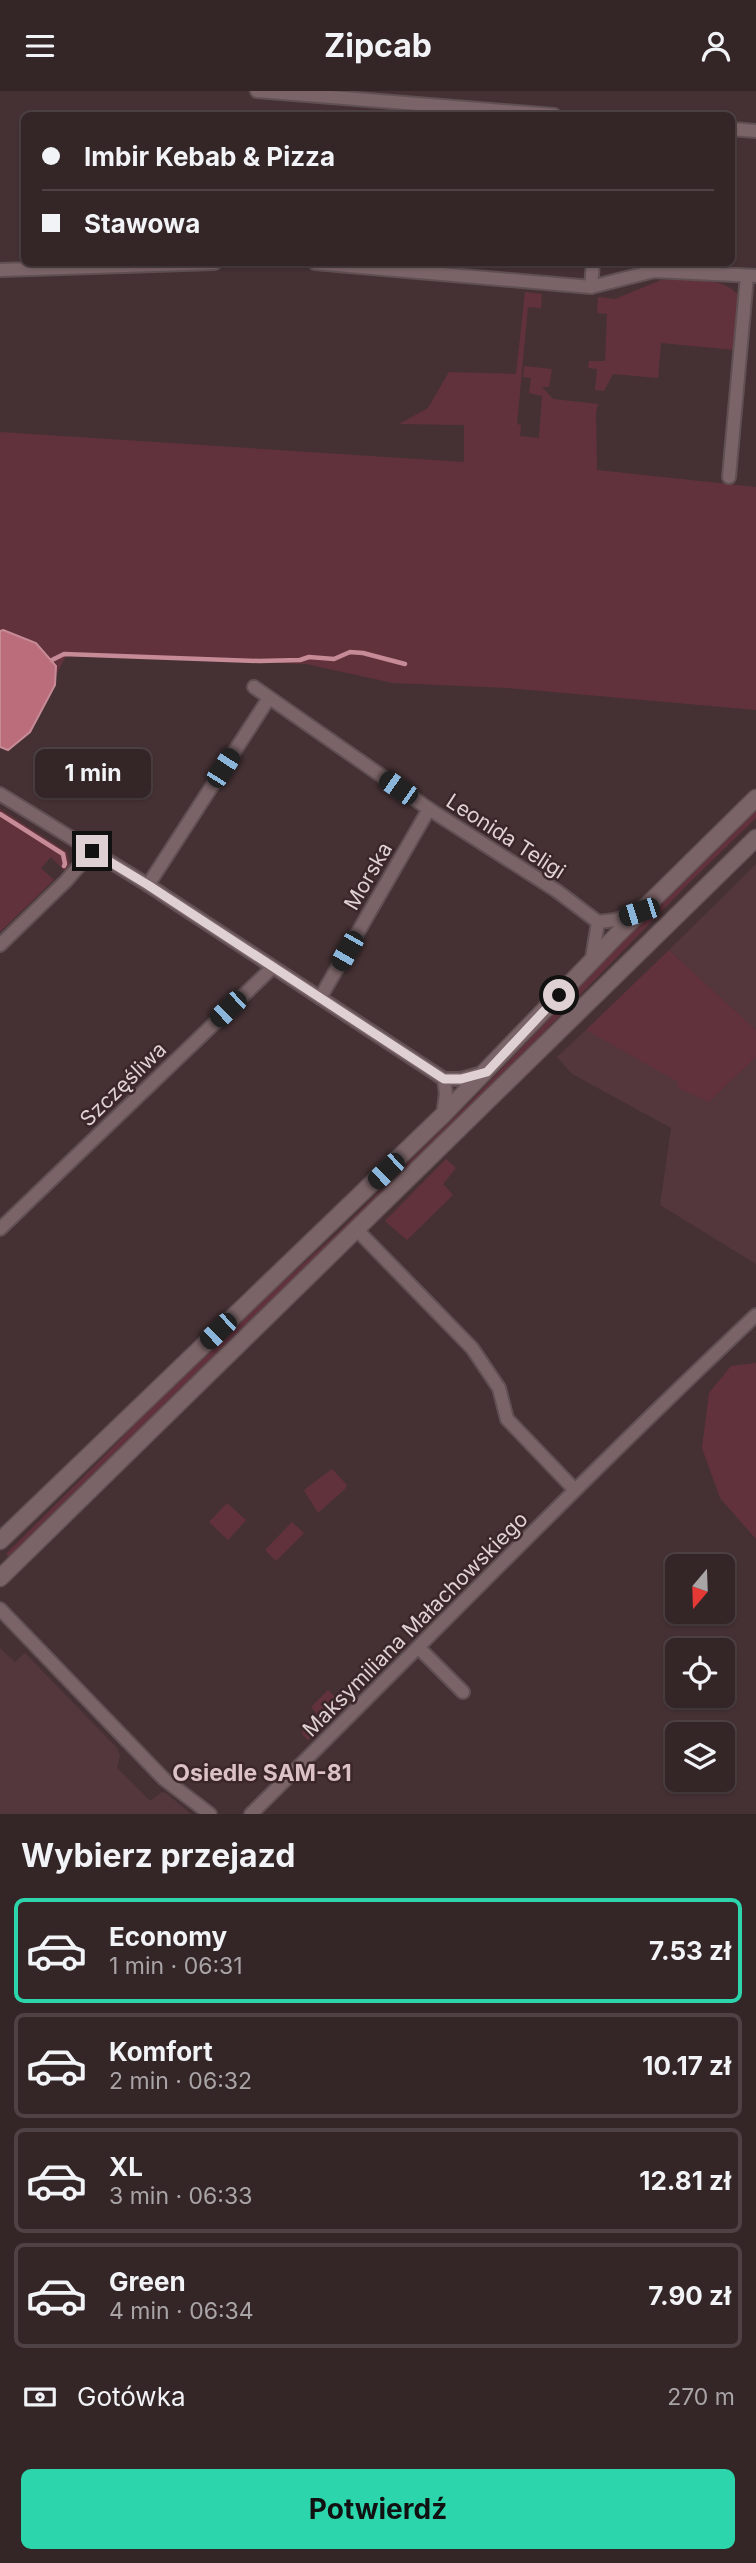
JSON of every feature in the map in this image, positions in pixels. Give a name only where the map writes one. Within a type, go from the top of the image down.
[{"type":"main road","points":[[0,1541],[487,1072],[639,912],[756,798]]},
{"type":"main road","points":[[0,1578],[756,838]]},
{"type":"street","points":[[257,91],[517,112]]},
{"type":"street","points":[[735,129],[756,131]]},
{"type":"street","points":[[0,270],[123,266]]},
{"type":"street","points":[[350,266],[591,287],[654,271],[751,276],[729,477]]},
{"type":"street","points":[[591,287],[593,266]]},
{"type":"street","name":"Leonida Teligi","points":[[254,687],[598,922]]},
{"type":"street","points":[[148,885],[269,698]]},
{"type":"street","points":[[0,794],[148,885],[444,1079],[461,1079],[487,1072]]},
{"type":"street","name":"Morska","points":[[320,998],[429,809]]},
{"type":"street","points":[[0,945],[66,881],[92,851]]},
{"type":"street","points":[[592,961],[598,922],[639,912]]},
{"type":"street","name":"Szczęśliwa","points":[[0,1229],[272,968]]},
{"type":"street","points":[[443,1115],[446,1094],[444,1079]]},
{"type":"street","points":[[356,1229],[472,1348],[499,1388],[507,1419],[575,1490]]},
{"type":"street","name":"Maksymiliana Małachowskiego","points":[[251,1814],[575,1490],[756,1315]]},
{"type":"street","points":[[0,1609],[164,1779],[210,1814]]},
{"type":"street","points":[[419,1648],[463,1692]]},
{"type":"shaded area","points":[[661,280],[716,282],[734,291],[740,299],[735,350],[661,343],[658,378],[613,374],[604,391],[595,390],[597,369],[588,368],[589,361],[605,361],[607,314],[597,313],[598,297],[615,299]]},
{"type":"shaded area","points":[[525,292],[542,294],[541,308],[528,307],[517,424],[521,425],[520,436],[539,438],[542,396],[529,393],[531,378],[523,377],[524,366],[552,369],[549,387],[542,387],[553,399],[598,404],[597,470],[756,487],[756,710],[508,688],[393,683],[306,664],[66,656],[56,675],[56,666],[3,630],[0,631],[0,432],[464,462],[464,425],[399,424],[428,408],[449,372],[516,374]]},
{"type":"shaded area","points":[[0,631],[36,643],[56,666],[55,685],[30,732],[8,750],[0,747]]},
{"type":"shaded area","points":[[756,807],[756,818],[472,1106],[9,1557],[6,1554],[184,1372],[336,1234],[475,1097],[659,903]]},
{"type":"shaded area","points":[[0,809],[67,852],[70,865],[65,871],[51,857],[41,868],[54,880],[0,932]]},
{"type":"shaded area","points":[[756,864],[756,1030],[669,950]]},
{"type":"shaded area","points":[[669,950],[756,1030],[756,1057],[709,1102],[678,1088],[678,1082],[586,1030]]},
{"type":"shaded area","points":[[586,1030],[679,1082],[709,1102],[756,1057],[756,1264],[660,1205],[671,1128],[572,1074],[557,1057]]},
{"type":"shaded area","points":[[446,1159],[456,1168],[443,1184],[453,1195],[407,1240],[385,1221]]},
{"type":"shaded area","points":[[756,1363],[756,1539],[720,1498],[702,1448],[709,1393],[731,1366]]},
{"type":"shaded area","points":[[332,1469],[347,1485],[318,1513],[304,1490]]},
{"type":"shaded area","points":[[227,1503],[246,1520],[228,1540],[209,1522]]},
{"type":"shaded area","points":[[292,1522],[304,1533],[276,1561],[265,1550]]},
{"type":"shaded area","points":[[0,1648],[15,1662],[25,1653],[117,1748],[120,1756],[117,1768],[150,1801],[162,1792],[166,1793],[191,1814],[0,1814]]},
{"type":"shaded area","points":[[328,1690],[343,1705],[308,1740],[302,1729],[318,1715],[311,1707]]},
{"type":"waterway","points":[[52,660],[64,654],[300,660],[309,657],[334,659],[350,652],[405,664]]},
{"type":"waterway","points":[[0,814],[63,854],[64,866]]},
{"type":"district","name":"Osiedle SAM-81","points":[[262,1773]]},
{"type":"route","points":[[92,851],[444,1079],[461,1079],[487,1072],[559,995]]}]
